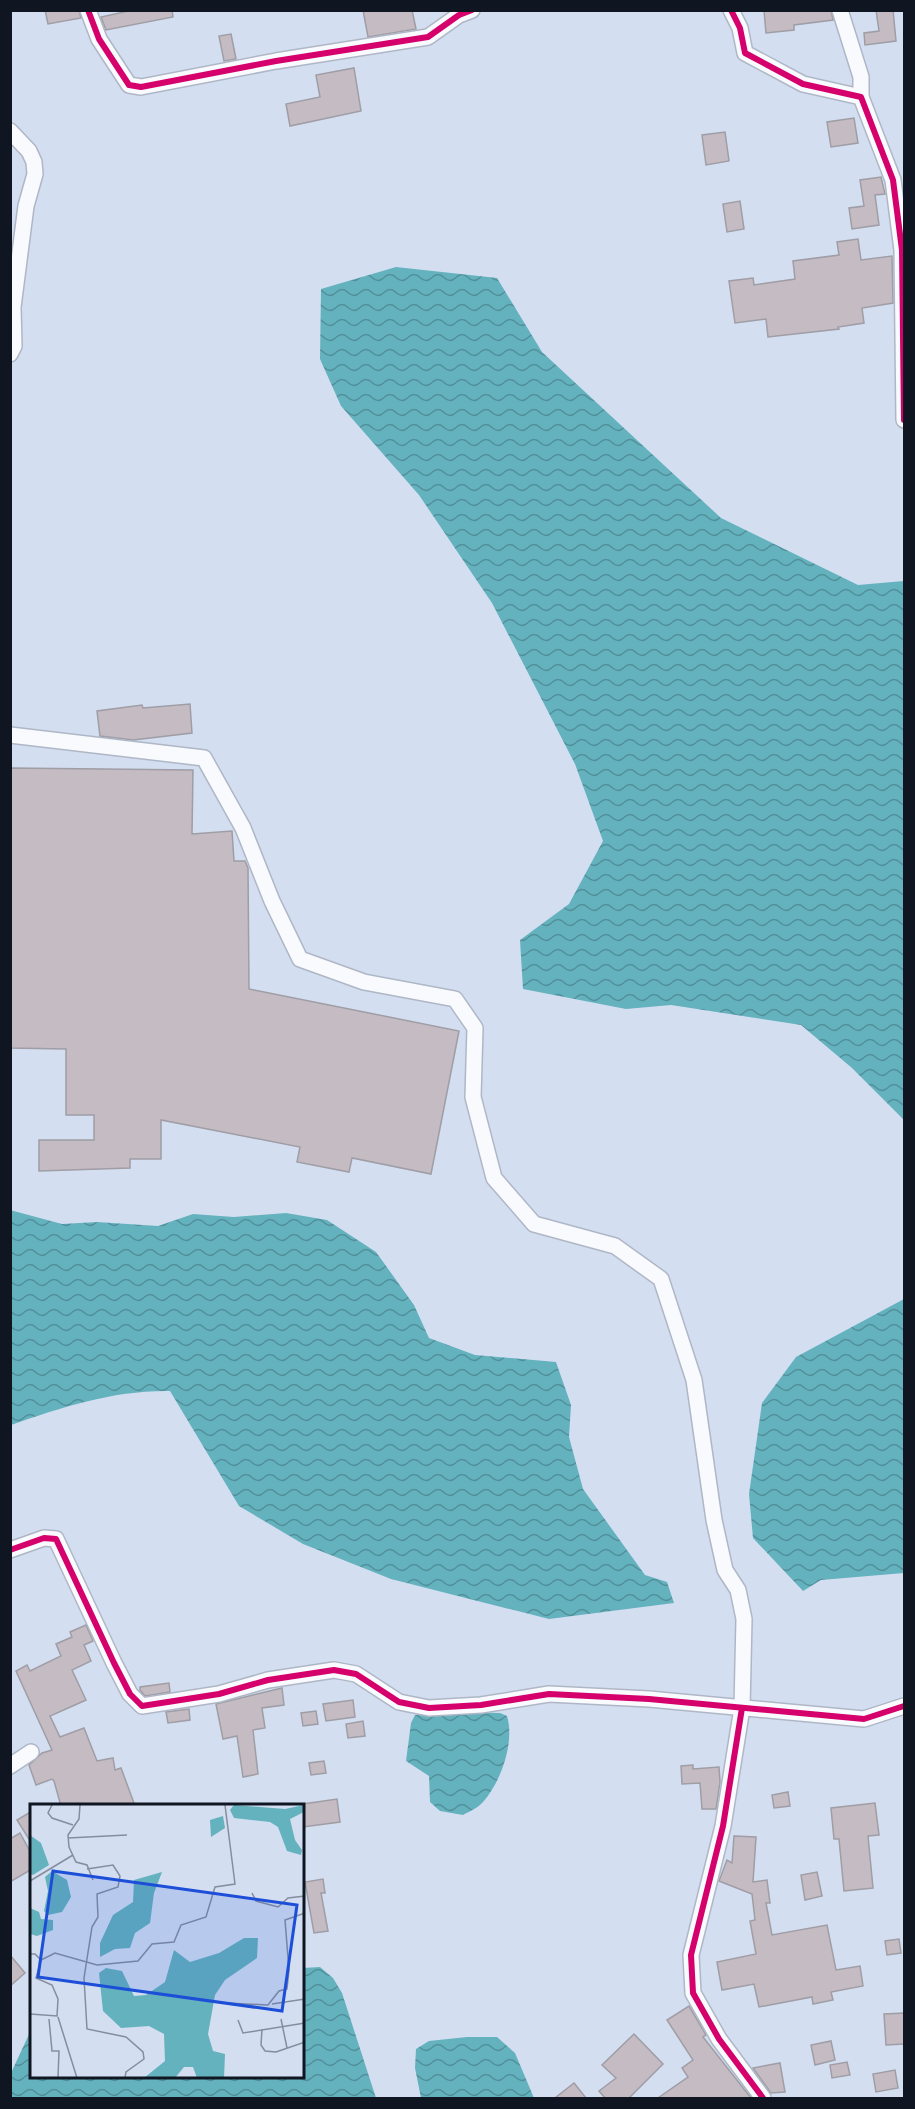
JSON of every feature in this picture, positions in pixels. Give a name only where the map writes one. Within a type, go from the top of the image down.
[{"type":"street","points":[[88,10],[99,39],[129,85],[141,87],[276,61],[428,38],[459,15],[472,10]]},
{"type":"street","points":[[730,10],[740,28],[745,53],[770,69],[803,84],[861,97]]},
{"type":"street","points":[[840,10],[861,77],[861,97],[893,180],[902,250],[904,420]]},
{"type":"street","points":[[10,131],[29,152],[34,162],[35,174],[26,206],[13,307],[14,346],[10,354]]},
{"type":"street","points":[[10,735],[204,758],[243,828],[272,901],[300,959],[364,982],[455,999],[475,1028],[473,1097],[494,1178],[534,1224],[615,1246],[661,1279],[694,1380],[714,1520],[725,1570],[738,1590],[744,1619],[742,1708],[723,1826],[691,1955],[693,1993],[719,2039],[763,2098]]},
{"type":"street","points":[[10,1550],[44,1539],[56,1539],[114,1663],[130,1694],[142,1706],[219,1694],[299,1674],[334,1670],[356,1674],[399,1702],[429,1708],[482,1705],[549,1694],[864,1719],[904,1706]]},
{"type":"street","points":[[10,1766],[31,1752]]},
{"type":"water","points":[[396,267],[497,278],[542,352],[721,518],[858,585],[904,581],[904,1120],[852,1068],[801,1025],[671,1005],[626,1009],[523,989],[520,940],[569,904],[603,841],[575,764],[492,603],[419,495],[341,406],[320,359],[321,289]]},
{"type":"water","points":[[10,1210],[62,1224],[97,1222],[158,1226],[193,1214],[234,1217],[286,1213],[327,1220],[376,1252],[414,1305],[429,1338],[475,1355],[556,1362],[571,1405],[569,1437],[583,1489],[645,1575],[667,1582],[674,1603],[549,1619],[391,1579],[303,1544],[239,1506],[170,1391],[129,1393],[89,1401],[11,1425]]},
{"type":"water","points":[[904,1299],[904,1573],[821,1580],[803,1591],[753,1538],[749,1494],[762,1403],[796,1357]]},
{"type":"water","points":[[448,1712],[500,1713],[507,1716],[509,1726],[508,1749],[501,1773],[490,1794],[481,1804],[463,1815],[440,1811],[430,1802],[429,1776],[406,1761],[411,1723],[415,1715]]},
{"type":"water","points":[[320,1967],[333,1978],[342,1993],[376,2098],[11,2098],[11,2073],[30,2032],[30,2079],[304,2079],[304,1968]]},
{"type":"water","points":[[497,2037],[515,2053],[534,2098],[421,2098],[415,2068],[416,2049],[429,2041]]},
{"type":"building","points":[[45,10],[79,10],[81,18],[48,24]]},
{"type":"building","points":[[133,10],[172,10],[173,17],[106,30],[101,17]]},
{"type":"building","points":[[363,10],[412,10],[416,29],[368,37]]},
{"type":"building","points":[[764,10],[831,10],[833,20],[794,25],[794,30],[766,33]]},
{"type":"building","points":[[876,10],[893,10],[896,41],[865,45],[864,33],[879,31]]},
{"type":"building","points":[[231,34],[236,59],[224,61],[219,36]]},
{"type":"building","points":[[354,68],[361,111],[290,126],[286,104],[320,97],[316,75]]},
{"type":"building","points":[[854,118],[858,143],[831,147],[827,122]]},
{"type":"building","points":[[725,132],[729,161],[706,165],[702,135]]},
{"type":"building","points":[[881,177],[885,194],[875,195],[879,225],[852,229],[849,208],[864,206],[860,180]]},
{"type":"building","points":[[740,201],[744,229],[727,232],[723,204]]},
{"type":"building","points":[[858,239],[861,260],[892,256],[893,303],[862,308],[864,323],[838,327],[839,329],[768,337],[766,319],[735,323],[729,281],[753,278],[754,285],[795,279],[793,261],[839,255],[837,242]]},
{"type":"building","points":[[190,704],[192,733],[133,740],[100,736],[97,711],[142,705],[143,708]]},
{"type":"building","points":[[10,768],[193,770],[192,834],[232,831],[234,861],[245,861],[248,868],[249,989],[459,1031],[431,1174],[352,1158],[349,1172],[297,1162],[300,1147],[161,1120],[161,1159],[130,1159],[130,1168],[39,1171],[39,1140],[94,1140],[94,1115],[66,1115],[66,1049],[10,1048]]},
{"type":"building","points":[[86,1625],[93,1641],[84,1645],[91,1661],[72,1670],[86,1700],[50,1716],[60,1737],[84,1728],[97,1761],[113,1758],[115,1770],[121,1768],[134,1803],[131,1804],[60,1804],[52,1779],[36,1785],[29,1765],[42,1753],[52,1750],[16,1671],[27,1665],[30,1671],[61,1656],[56,1644],[72,1637],[70,1632]]},
{"type":"building","points":[[169,1683],[170,1692],[145,1696],[140,1690],[140,1687]]},
{"type":"building","points":[[282,1688],[284,1705],[262,1708],[265,1728],[253,1730],[258,1774],[243,1777],[237,1736],[223,1739],[216,1704]]},
{"type":"building","points":[[353,1700],[355,1717],[326,1721],[323,1704]]},
{"type":"building","points":[[189,1709],[190,1720],[168,1723],[166,1712]]},
{"type":"building","points":[[316,1711],[318,1724],[303,1726],[301,1713]]},
{"type":"building","points":[[363,1721],[365,1736],[348,1738],[346,1724]]},
{"type":"building","points":[[324,1761],[326,1773],[311,1775],[309,1763]]},
{"type":"building","points":[[693,1765],[693,1769],[719,1767],[720,1782],[716,1809],[702,1809],[700,1783],[682,1784],[681,1766]]},
{"type":"building","points":[[788,1792],[790,1806],[774,1808],[772,1795]]},
{"type":"building","points":[[337,1799],[340,1822],[304,1827],[303,1804]]},
{"type":"building","points":[[875,1803],[879,1835],[868,1836],[873,1888],[844,1891],[839,1839],[834,1839],[831,1808]]},
{"type":"building","points":[[30,1812],[30,1841],[17,1820]]},
{"type":"building","points":[[20,1833],[30,1851],[30,1870],[10,1882],[10,1839]]},
{"type":"building","points":[[734,1836],[756,1837],[753,1882],[767,1880],[770,1903],[766,1903],[772,1935],[827,1925],[836,1970],[860,1966],[863,1986],[831,1992],[833,2000],[813,2004],[812,1997],[759,2007],[754,1984],[722,1990],[717,1962],[756,1954],[750,1921],[755,1920],[752,1894],[719,1881],[727,1860],[732,1863]]},
{"type":"building","points":[[817,1872],[822,1896],[805,1900],[801,1875]]},
{"type":"building","points":[[323,1879],[325,1893],[321,1893],[328,1931],[314,1933],[305,1882]]},
{"type":"building","points":[[899,1939],[901,1953],[887,1955],[885,1941]]},
{"type":"building","points":[[10,1955],[25,1973],[10,1986]]},
{"type":"building","points":[[689,2006],[706,2035],[703,2037],[751,2098],[658,2098],[688,2077],[682,2068],[693,2060],[667,2020]]},
{"type":"building","points":[[904,2013],[904,2044],[886,2045],[884,2014]]},
{"type":"building","points":[[634,2034],[663,2064],[629,2098],[605,2098],[599,2091],[616,2078],[602,2065]]},
{"type":"building","points":[[831,2041],[835,2060],[815,2065],[811,2045]]},
{"type":"building","points":[[847,2062],[850,2075],[832,2078],[830,2065]]},
{"type":"building","points":[[780,2063],[785,2092],[771,2093],[753,2068]]},
{"type":"building","points":[[895,2070],[898,2088],[876,2092],[873,2074]]},
{"type":"building","points":[[574,2083],[586,2098],[555,2098]]},
{"type":"cycle path","points":[[88,10],[99,39],[129,85],[141,87],[276,61],[428,37],[459,15],[472,10]]},
{"type":"cycle path","points":[[731,10],[740,28],[745,53],[803,84],[861,97],[893,180],[902,250],[904,420]]},
{"type":"cycle path","points":[[10,1550],[44,1538],[56,1539],[114,1663],[130,1694],[142,1706],[219,1694],[268,1680],[334,1670],[356,1674],[399,1702],[429,1708],[481,1705],[549,1694],[649,1699],[864,1719],[904,1706]]},
{"type":"cycle path","points":[[742,1708],[723,1826],[691,1955],[693,1993],[719,2039],[763,2098]]}]
